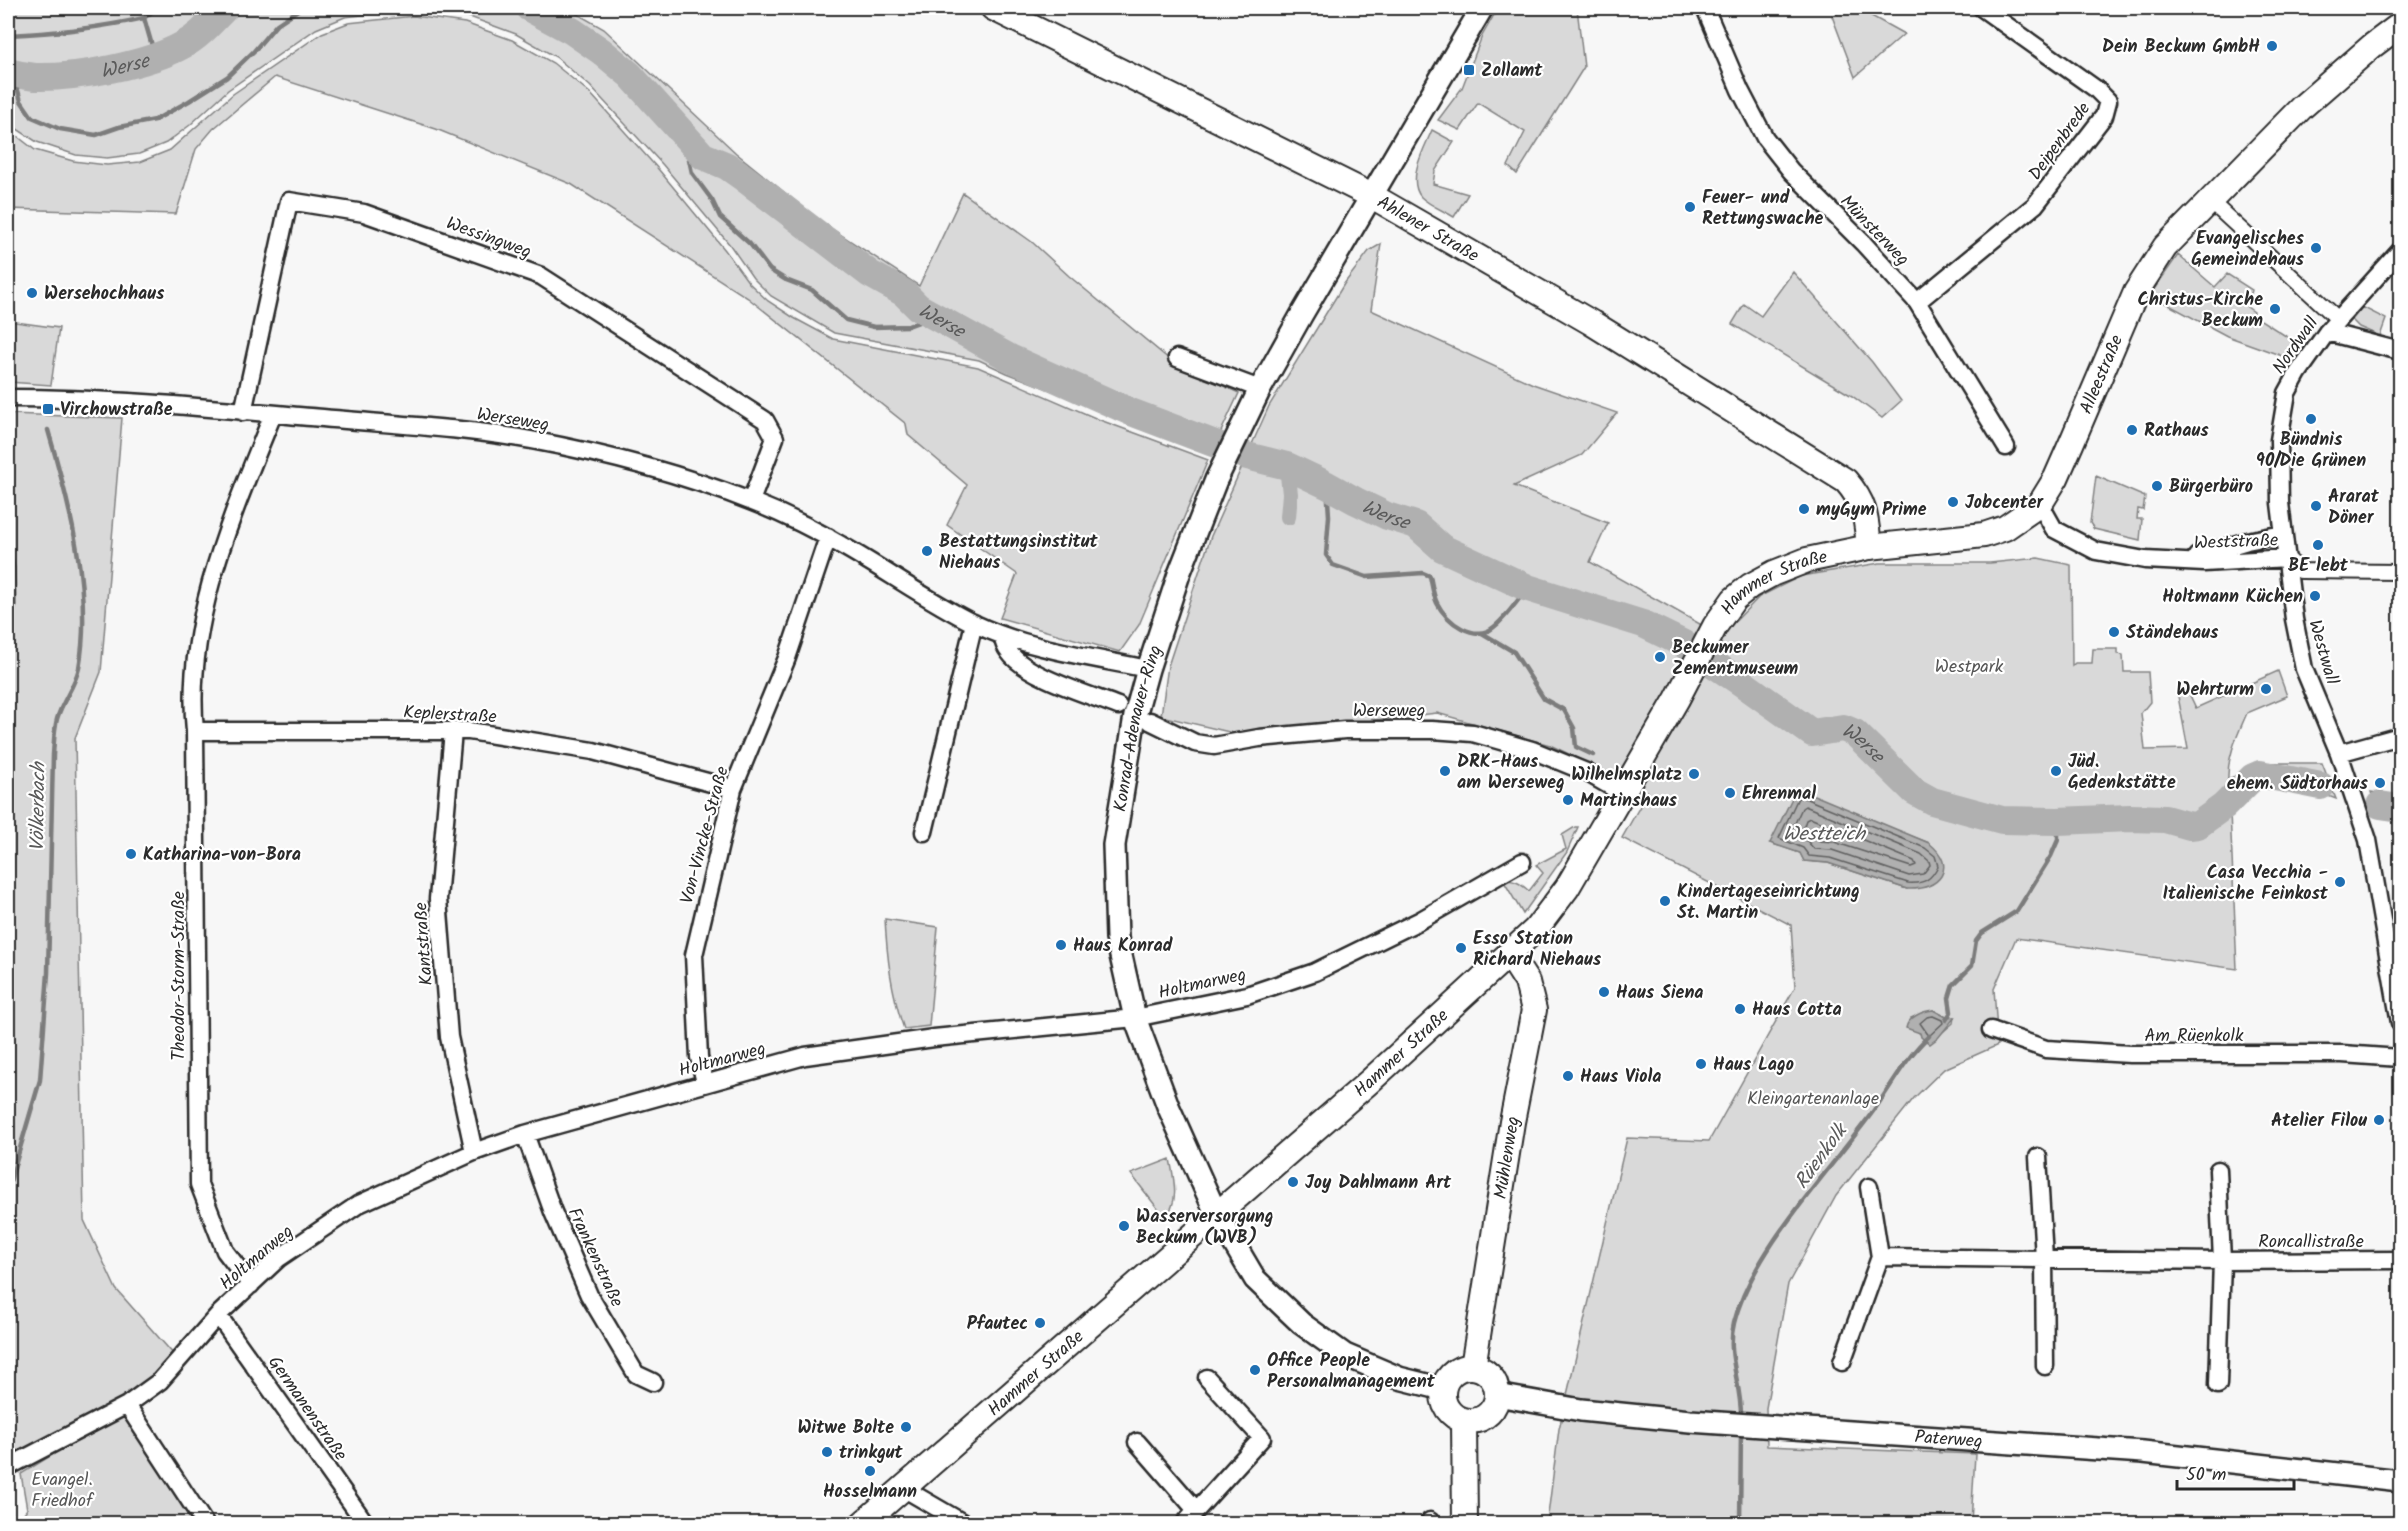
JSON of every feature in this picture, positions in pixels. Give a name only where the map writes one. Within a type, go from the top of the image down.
[{"type":"main road","name":"Ahlener Straße","points":[[993,8],[1372,196],[1592,323],[1846,481],[1857,494],[1866,512],[1869,547]]},
{"type":"main road","name":"Alleestraße","points":[[1869,547],[1984,536],[2005,528],[2040,504],[2056,478],[2072,444],[2136,292],[2165,247],[2302,107],[2372,46],[2400,25]]},
{"type":"main road","name":"Hammer Straße","points":[[862,1524],[1370,1081],[1536,929],[1567,888],[1708,639],[1734,599],[1749,586],[1807,560],[1869,547]]},
{"type":"main road","name":"Mühlenweg","points":[[1473,1367],[1512,1122],[1534,1010],[1527,982],[1509,954]]},
{"type":"main road","points":[[1473,1367],[1486,1373],[1492,1379],[1497,1395],[1490,1412],[1474,1421],[1464,1420],[1450,1413],[1443,1398],[1445,1382],[1456,1371],[1473,1367]]},
{"type":"main road","points":[[1464,1420],[1465,1524]]},
{"type":"street","name":"Konrad-Adenauer-Ring","points":[[1443,1389],[1399,1378],[1345,1355],[1302,1324],[1255,1279],[1216,1213],[1168,1106],[1134,1017],[1117,938],[1114,845],[1135,716],[1148,669],[1179,574],[1216,480],[1260,389],[1482,8]]},
{"type":"street","name":"Münsterweg","points":[[1705,8],[1740,90],[1765,138],[1791,171],[1863,243],[1917,302],[2006,447]]},
{"type":"street","name":"Deipenbrede","points":[[1917,302],[2036,206],[2104,116],[2108,101],[2096,89],[1982,8]]},
{"type":"street","points":[[2209,200],[2333,325],[2400,351]]},
{"type":"street","name":"Wessingweg","points":[[243,412],[289,201],[364,213],[541,276],[765,420],[776,438],[751,501]]},
{"type":"street","name":"Nordwall","points":[[2287,558],[2283,534],[2278,440],[2287,393],[2333,325],[2400,251]]},
{"type":"street","points":[[1177,358],[1260,389]]},
{"type":"street","name":"Werseweg","points":[[8,398],[140,404],[474,432],[530,440],[640,464],[751,501],[828,537],[974,623],[1002,635],[1148,669]]},
{"type":"street","name":"Theodor-Storm-Straße","points":[[250,1285],[225,1251],[199,1184],[193,696],[200,638],[212,579],[228,527],[273,414]]},
{"type":"street","name":"Weststraße","points":[[2040,504],[2054,529],[2096,551],[2145,560],[2175,562],[2204,563],[2287,558],[2301,571],[2400,572]]},
{"type":"street","name":"Weststraße","points":[[2175,562],[2247,541],[2283,534]]},
{"type":"street","name":"Von-Vincke-Straße","points":[[705,1083],[699,1058],[694,956],[733,789],[787,658],[828,537]]},
{"type":"street","name":"Westwall","points":[[2287,558],[2294,619],[2304,669],[2339,753],[2368,840],[2400,1014]]},
{"type":"street","points":[[924,832],[974,623]]},
{"type":"street","points":[[1002,635],[1010,654],[1024,666],[1045,678],[1118,706]]},
{"type":"street","name":"Werseweg","points":[[1150,721],[1195,743],[1214,746],[1258,738],[1345,730],[1432,729],[1473,733],[1532,750],[1586,772],[1622,793]]},
{"type":"street","name":"Kantstraße","points":[[453,730],[438,899],[449,1037],[474,1152]]},
{"type":"street","name":"Keplerstraße","points":[[195,731],[469,731],[593,751],[733,789]]},
{"type":"street","points":[[2339,753],[2400,736]]},
{"type":"street","name":"Holtmarweg","points":[[8,1467],[127,1405],[160,1381],[218,1315],[279,1258],[359,1204],[474,1152],[525,1134],[805,1056],[934,1038],[1134,1017],[1247,995],[1315,972],[1419,921],[1522,861]]},
{"type":"street","name":"Am Rüenkolk","points":[[1991,1030],[2046,1049],[2130,1054],[2342,1054],[2400,1058]]},
{"type":"street","name":"Frankenstraße","points":[[525,1134],[554,1212],[589,1295],[636,1374],[653,1382]]},
{"type":"street","points":[[2038,1157],[2044,1258],[2045,1366]]},
{"type":"street","points":[[2218,1170],[2222,1261],[2218,1385]]},
{"type":"street","points":[[1842,1362],[1880,1257],[1869,1187]]},
{"type":"street","name":"Roncallistraße","points":[[1880,1257],[2222,1261],[2400,1260]]},
{"type":"street","name":"Germanenstraße","points":[[218,1315],[366,1524]]},
{"type":"street","points":[[1184,1524],[1262,1438],[1207,1378]]},
{"type":"street","name":"Paterweg","points":[[1497,1395],[1581,1410],[1711,1423],[2143,1452],[2400,1481]]},
{"type":"street","points":[[127,1405],[205,1524]]},
{"type":"street","points":[[1137,1442],[1196,1510]]},
{"type":"street","points":[[903,1488],[965,1524]]},
{"type":"green space","points":[[8,8],[567,8],[604,29],[736,153],[820,221],[919,286],[963,193],[1032,242],[1069,276],[1175,364],[1239,393],[1211,453],[979,360],[834,333],[771,296],[753,278],[730,245],[663,165],[590,86],[556,57],[516,34],[467,16],[413,9],[345,17],[316,29],[228,90],[190,125],[166,143],[139,154],[107,158],[76,155],[37,142],[17,129],[8,116]]},
{"type":"green space","points":[[1498,8],[1577,8],[1584,67],[1517,174],[1508,166],[1525,132],[1478,103],[1460,130],[1438,120],[1462,88],[1482,36]]},
{"type":"green space","points":[[1848,8],[1857,8],[1904,34],[1855,77],[1832,16]]},
{"type":"green space","points":[[414,16],[465,23],[512,40],[553,63],[590,93],[659,170],[749,283],[768,301],[794,318],[833,339],[978,367],[1100,420],[1208,460],[1139,625],[1120,652],[1000,618],[1017,574],[947,525],[967,485],[908,435],[906,424],[748,298],[571,184],[436,129],[275,77],[213,129],[196,149],[176,214],[8,209],[8,129],[35,150],[73,161],[107,165],[140,162],[170,150],[233,94],[322,33],[348,23]]},
{"type":"green space","points":[[1432,130],[1454,142],[1435,171],[1433,184],[1468,194],[1454,217],[1424,200],[1417,190],[1415,181],[1418,163]]},
{"type":"green space","name":"Westpark","points":[[1381,244],[1371,310],[1533,384],[1617,413],[1582,455],[1514,486],[1608,523],[1590,562],[1721,636],[1759,597],[1801,576],[1880,563],[1990,563],[2038,558],[2071,565],[2072,666],[2075,663],[2092,663],[2093,649],[2118,649],[2118,654],[2123,655],[2124,672],[2148,672],[2150,702],[2141,713],[2145,750],[2188,749],[2177,691],[2186,687],[2196,708],[2278,671],[2287,696],[2247,713],[2231,754],[2228,779],[2267,763],[2322,763],[2336,799],[2315,791],[2261,780],[2251,784],[2241,802],[2230,812],[2237,969],[2016,938],[1994,989],[1998,1045],[1944,1069],[1914,1098],[1836,1196],[1788,1284],[1766,1408],[1767,1446],[1975,1454],[1971,1523],[1547,1523],[1559,1429],[1627,1138],[1709,1141],[1795,987],[1791,925],[1622,838],[1648,792],[1550,745],[1437,713],[1242,735],[1161,716],[1168,666],[1211,536],[1269,406],[1344,284],[1369,251]],"holes":[[[1855,814],[1929,843],[1907,889],[1828,863],[1804,861],[1800,853],[1770,843]],[[1933,1010],[1948,1018],[1954,1017],[1953,1023],[1930,1043],[1916,1030],[1911,1018]]]},
{"type":"green space","points":[[2178,255],[2215,287],[2227,274],[2252,290],[2247,307],[2254,312],[2253,315],[2295,342],[2288,358],[2227,336],[2150,295]]},
{"type":"green space","points":[[1793,272],[1872,362],[1901,401],[1882,418],[1852,396],[1732,324],[1744,304],[1761,316]]},
{"type":"green space","points":[[2362,307],[2386,319],[2380,336],[2359,327],[2352,320]]},
{"type":"green space","points":[[8,321],[59,328],[51,385],[8,382]]},
{"type":"green space","points":[[8,414],[122,418],[101,672],[75,738],[84,1220],[116,1289],[175,1356],[123,1403],[8,1457],[8,663],[16,606],[15,568],[8,532]]},
{"type":"green space","points":[[2096,476],[2145,497],[2143,510],[2138,509],[2137,519],[2142,519],[2140,540],[2094,529],[2090,523]]},
{"type":"green space","points":[[2371,792],[2400,797],[2400,819],[2378,815]]},
{"type":"green space","points":[[1578,827],[1567,852],[1523,914],[1503,880],[1517,882],[1529,891],[1543,873],[1536,865],[1566,849],[1562,835]]},
{"type":"green space","points":[[885,919],[938,927],[929,1026],[904,1029],[890,974]]},
{"type":"green space","points":[[1170,1159],[1174,1197],[1173,1205],[1165,1218],[1131,1174]]},
{"type":"green space","name":"Evangel. Friedhof","points":[[125,1415],[195,1523],[16,1524],[27,1509],[21,1474],[73,1442]]},
{"type":"water","name":"Westteich","points":[[1797,788],[1929,843],[1943,861],[1944,869],[1941,876],[1928,886],[1907,889],[1828,863],[1804,861],[1800,853],[1770,843]]},
{"type":"water","points":[[1933,1010],[1948,1018],[1955,1017],[1930,1044],[1921,1037],[1920,1033],[1906,1028],[1916,1015]]},
{"type":"waterway","points":[[155,56],[144,18],[157,8]]},
{"type":"waterway","name":"Werse","points":[[8,72],[35,77],[52,77],[91,73],[151,59],[195,37],[225,8]]},
{"type":"waterway","points":[[13,73],[21,101],[32,117],[60,129],[96,135],[119,127],[155,120],[189,101],[227,77],[277,24],[301,8]]},
{"type":"waterway","name":"Werse","points":[[529,8],[572,31],[630,75],[703,156],[727,166],[870,274],[904,293],[918,307],[1010,358],[1131,412],[1247,456],[1287,466],[1387,516],[1416,525],[1442,548],[1528,588],[1643,624],[1682,643],[1812,733],[1843,728],[1855,733],[1914,791],[1932,801],[2002,820],[2165,819],[2190,826],[2198,825],[2224,806],[2253,777],[2260,774],[2321,786]]},
{"type":"waterway","points":[[8,35],[110,25],[144,18]]},
{"type":"waterway","points":[[684,136],[692,173],[712,200],[720,217],[750,244],[770,270],[786,280],[812,290],[846,320],[874,327],[908,326],[935,316]]},
{"type":"waterway","name":"Völkerbach","points":[[8,1189],[40,1080],[48,973],[55,732],[59,712],[77,675],[83,639],[83,609],[77,548],[64,487],[48,430]]},
{"type":"waterway","points":[[1287,466],[1290,494],[1288,517]]},
{"type":"waterway","points":[[1327,485],[1329,516],[1326,555],[1333,565],[1367,577],[1423,573],[1430,576],[1441,610],[1462,628],[1478,633],[1499,623],[1528,588]]},
{"type":"waterway","points":[[1482,633],[1514,652],[1544,699],[1564,710],[1574,728],[1576,747],[1593,755]]},
{"type":"waterway","name":"Werse","points":[[2380,805],[2400,808]]},
{"type":"waterway","name":"Rüenkolk","points":[[1946,1020],[1951,1012],[1949,998],[1953,985],[1972,966],[1976,941],[1982,933],[2017,911],[2051,856],[2058,840],[2058,821]]},
{"type":"waterway","name":"Rüenkolk","points":[[1741,1418],[1732,1335],[1743,1296],[1757,1268],[1794,1212],[1874,1110],[1906,1062],[1929,1036]]},
{"type":"waterway","name":"Rüenkolk","points":[[1740,1524],[1741,1429]]},
{"type":"place","name":"Dein Beckum GmbH","points":[[2272,46]]},
{"type":"place","name":"Zollamt","points":[[1469,70]]},
{"type":"place","name":"Feuer- und Rettungswache","points":[[1690,207]]},
{"type":"place","name":"Evangelisches Gemeindehaus","points":[[2316,248]]},
{"type":"place","name":"Wersehochhaus","points":[[32,293]]},
{"type":"place","name":"Christus-Kirche Beckum","points":[[2275,309]]},
{"type":"place","name":"Virchowstraße","points":[[48,409]]},
{"type":"place","name":"Bündnis 90/Die Grünen","points":[[2311,419]]},
{"type":"place","name":"Rathaus","points":[[2132,430]]},
{"type":"place","name":"Bürgerbüro","points":[[2157,486]]},
{"type":"place","name":"Jobcenter","points":[[1953,502]]},
{"type":"place","name":"Ararat Döner","points":[[2316,506]]},
{"type":"place","name":"myGym Prime","points":[[1804,509]]},
{"type":"place","name":"BE lebt","points":[[2318,545]]},
{"type":"place","name":"Bestattungsinstitut Niehaus","points":[[927,551]]},
{"type":"place","name":"Holtmann Küchen","points":[[2315,596]]},
{"type":"place","name":"Ständehaus","points":[[2114,632]]},
{"type":"place","name":"Beckumer Zementmuseum","points":[[1660,657]]},
{"type":"place","name":"Wehrturm","points":[[2266,689]]},
{"type":"place","name":"DRK-Haus am Werseweg","points":[[1445,771]]},
{"type":"place","name":"Jüd. Gedenkstätte","points":[[2056,771]]},
{"type":"place","name":"Wilhelmsplatz","points":[[1694,774]]},
{"type":"place","name":"ehem. Südtorhaus","points":[[2380,783]]},
{"type":"place","name":"Ehrenmal","points":[[1730,793]]},
{"type":"place","name":"Martinshaus","points":[[1568,800]]},
{"type":"place","name":"Katharina-von-Bora","points":[[131,854]]},
{"type":"place","name":"Casa Vecchia - Italienische Feinkost","points":[[2340,882]]},
{"type":"place","name":"Kindertageseinrichtung St. Martin","points":[[1665,901]]},
{"type":"place","name":"Haus Konrad","points":[[1061,945]]},
{"type":"place","name":"Esso Station Richard Niehaus","points":[[1461,948]]},
{"type":"place","name":"Haus Siena","points":[[1604,992]]},
{"type":"place","name":"Haus Cotta","points":[[1740,1009]]},
{"type":"place","name":"Haus Lago","points":[[1701,1064]]},
{"type":"place","name":"Haus Viola","points":[[1568,1076]]},
{"type":"place","name":"Atelier Filou","points":[[2379,1120]]},
{"type":"place","name":"Joy Dahlmann Art","points":[[1293,1182]]},
{"type":"place","name":"Wasserversorgung Beckum (WVB)","points":[[1124,1226]]},
{"type":"place","name":"Pfautec","points":[[1040,1323]]},
{"type":"place","name":"Office People Personalmanagement","points":[[1255,1370]]},
{"type":"place","name":"Witwe Bolte","points":[[906,1427]]},
{"type":"place","name":"trinkgut","points":[[827,1452]]},
{"type":"place","name":"Hosselmann","points":[[870,1471]]},
{"type":"park label","name":"Kleingartenanlage","points":[[1813,1098]]}]
